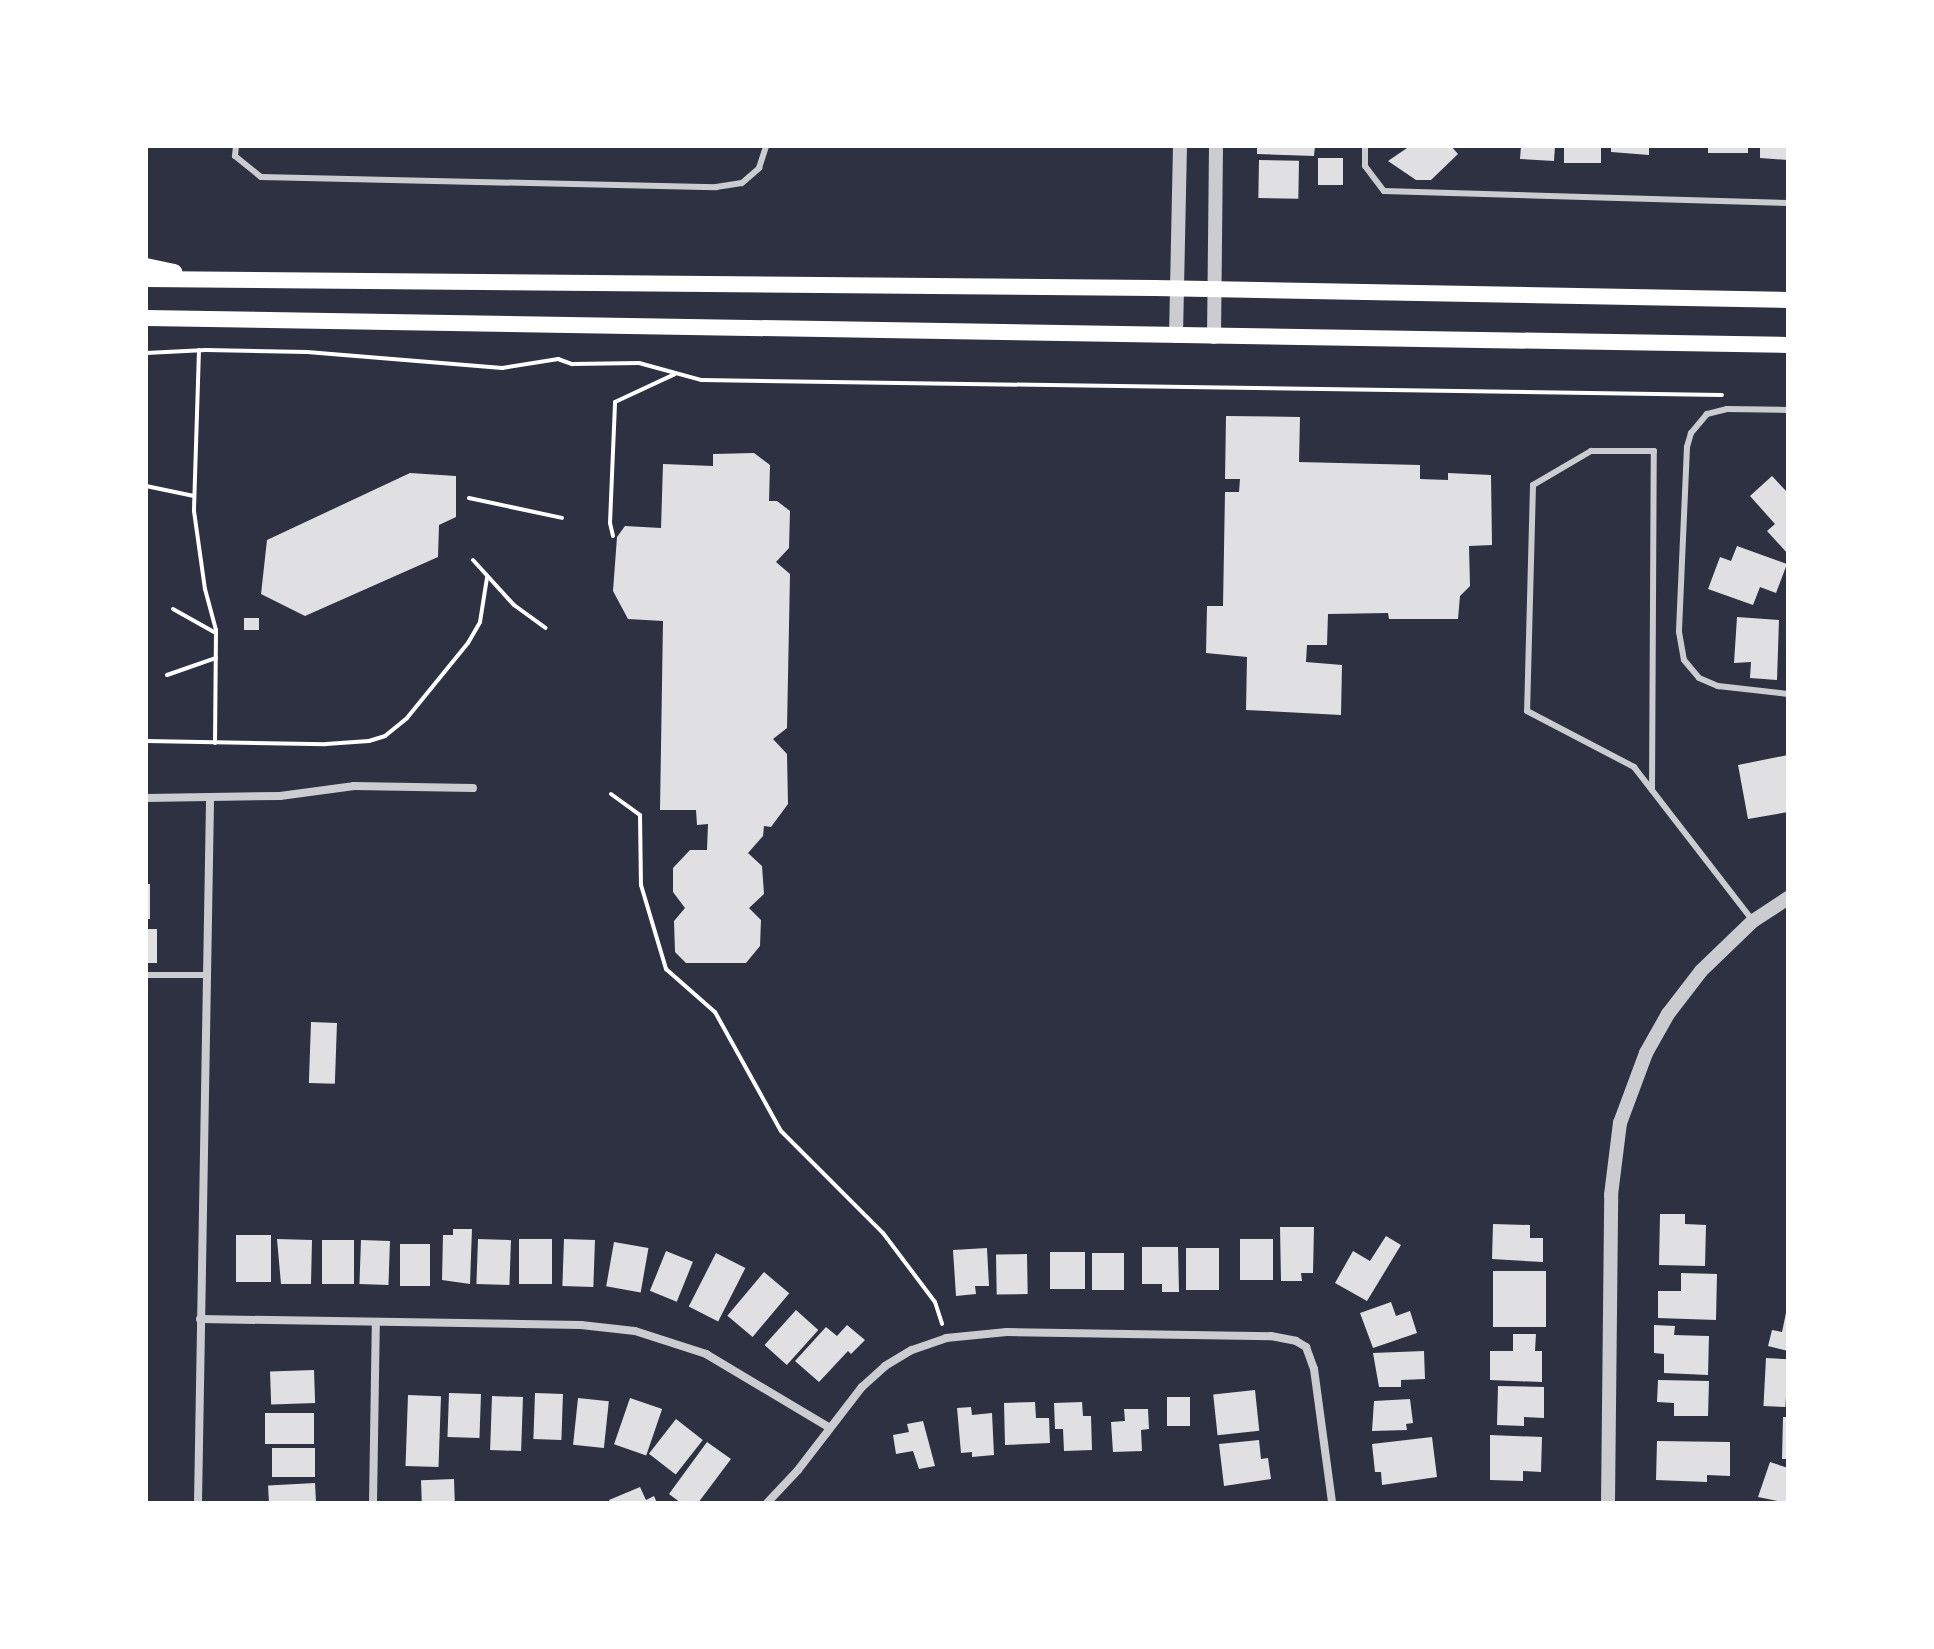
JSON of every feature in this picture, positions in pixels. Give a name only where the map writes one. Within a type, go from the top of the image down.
[{"type":"main road","points":[[146,266],[206,280]]},
{"type":"main road","points":[[146,279],[1214,289],[1788,300]]},
{"type":"main road","points":[[147,319],[1788,345]]},
{"type":"street","points":[[1176,336],[1180,146]]},
{"type":"street","points":[[1214,337],[1216,146]]},
{"type":"street","points":[[146,798],[210,800],[280,796],[354,786],[473,788]]},
{"type":"street","points":[[198,1503],[210,800]]},
{"type":"street","points":[[1608,1503],[1611,1195],[1620,1123],[1646,1053],[1668,1014],[1701,971],[1753,921],[1788,898]]},
{"type":"street","points":[[200,1319],[581,1325],[635,1331],[706,1354],[830,1428]]},
{"type":"street","points":[[373,1503],[376,1322]]},
{"type":"street","points":[[767,1503],[862,1387],[885,1366],[912,1350],[946,1338],[1007,1332],[1271,1336],[1296,1341],[1306,1347],[1314,1369],[1332,1503]]},
{"type":"lane","points":[[236,146],[235,156],[261,177],[716,187],[742,183],[759,168],[766,146]]},
{"type":"lane","points":[[1365,146],[1365,166],[1384,191],[1788,203]]},
{"type":"lane","points":[[1788,410],[1727,409],[1707,414],[1691,433],[1687,447],[1679,632],[1684,660],[1699,678],[1718,686],[1788,694]]},
{"type":"lane","points":[[1652,790],[1654,451],[1591,451],[1533,485],[1527,711],[1634,767],[1753,921]]},
{"type":"lane","points":[[146,975],[207,975]]},
{"type":"path","points":[[146,353],[199,350],[307,352],[502,368],[558,359],[572,364],[639,363],[701,380],[1726,395]]},
{"type":"path","points":[[199,350],[194,496],[205,589],[216,633],[215,743]]},
{"type":"path","points":[[613,536],[610,523],[615,402],[675,374]]},
{"type":"path","points":[[146,486],[194,496]]},
{"type":"path","points":[[469,498],[562,518]]},
{"type":"path","points":[[473,560],[514,605],[546,628]]},
{"type":"path","points":[[146,741],[326,744],[369,741],[385,736],[407,718],[468,643],[480,622],[487,578]]},
{"type":"path","points":[[173,609],[216,633]]},
{"type":"path","points":[[167,675],[216,658]]},
{"type":"path","points":[[611,794],[640,815],[641,885],[666,969],[715,1012],[781,1131],[883,1233],[935,1302],[946,1338]]},
{"type":"building","points":[[1257,146],[1315,146],[1314,156],[1257,154]]},
{"type":"building","points":[[1410,146],[1451,146],[1458,154],[1431,180],[1416,180],[1388,161]]},
{"type":"building","points":[[1521,146],[1555,146],[1554,161],[1520,159]]},
{"type":"building","points":[[1564,146],[1601,146],[1601,163],[1564,163]]},
{"type":"building","points":[[1611,146],[1649,146],[1649,155],[1611,152]]},
{"type":"building","points":[[1708,146],[1748,146],[1748,153],[1708,153]]},
{"type":"building","points":[[1760,146],[1788,146],[1788,160],[1760,158]]},
{"type":"building","points":[[1318,158],[1343,158],[1343,185],[1318,185]]},
{"type":"building","points":[[1259,160],[1299,161],[1298,199],[1258,198]]},
{"type":"building","points":[[1226,416],[1300,417],[1299,462],[1420,465],[1420,479],[1448,480],[1448,473],[1491,475],[1492,545],[1469,546],[1470,586],[1460,596],[1458,619],[1389,619],[1388,613],[1328,614],[1327,645],[1307,645],[1306,662],[1342,665],[1341,715],[1246,710],[1247,657],[1206,653],[1207,606],[1223,606],[1225,492],[1239,492],[1240,479],[1225,479]]},
{"type":"building","points":[[754,453],[770,465],[769,501],[777,501],[790,511],[789,548],[776,562],[790,574],[787,728],[773,739],[787,754],[788,804],[771,827],[764,826],[763,836],[748,853],[762,866],[764,894],[749,908],[761,920],[760,946],[746,963],[686,963],[675,952],[674,921],[685,908],[673,892],[673,868],[690,850],[707,850],[708,824],[697,825],[696,810],[660,810],[663,621],[628,619],[613,591],[617,537],[625,526],[661,528],[663,464],[713,466],[713,454]]},
{"type":"building","points":[[410,473],[456,476],[456,517],[439,525],[438,557],[305,616],[261,594],[267,540]]},
{"type":"building","points":[[1772,476],[1788,493],[1788,554],[1767,531],[1775,524],[1750,496]]},
{"type":"building","points":[[1737,546],[1787,564],[1776,593],[1760,587],[1753,605],[1708,589],[1720,557],[1731,561]]},
{"type":"building","points":[[1737,617],[1779,620],[1777,680],[1750,678],[1751,662],[1734,663]]},
{"type":"building","points":[[244,618],[259,618],[259,630],[244,630]]},
{"type":"building","points":[[1788,755],[1788,812],[1748,819],[1738,765]]},
{"type":"building","points":[[146,884],[150,884],[150,919],[146,919]]},
{"type":"building","points":[[146,929],[157,929],[157,963],[146,963]]},
{"type":"building","points":[[311,1022],[337,1023],[335,1084],[309,1083]]},
{"type":"building","points":[[1660,1214],[1685,1214],[1685,1224],[1706,1225],[1705,1266],[1659,1265]]},
{"type":"building","points":[[1493,1224],[1530,1225],[1530,1238],[1543,1238],[1543,1262],[1492,1259]]},
{"type":"building","points":[[1280,1227],[1314,1227],[1313,1273],[1301,1273],[1302,1281],[1281,1281]]},
{"type":"building","points":[[453,1229],[472,1229],[470,1284],[442,1280],[443,1235],[453,1235]]},
{"type":"building","points":[[236,1235],[271,1235],[271,1282],[236,1282]]},
{"type":"building","points":[[1386,1236],[1401,1245],[1367,1301],[1335,1283],[1353,1251],[1370,1261]]},
{"type":"building","points":[[277,1239],[312,1240],[311,1284],[281,1284]]},
{"type":"building","points":[[478,1239],[511,1240],[509,1285],[476,1284]]},
{"type":"building","points":[[519,1239],[552,1239],[552,1284],[519,1284]]},
{"type":"building","points":[[564,1239],[595,1240],[593,1287],[562,1286]]},
{"type":"building","points":[[1240,1239],[1273,1239],[1273,1280],[1240,1280]]},
{"type":"building","points":[[322,1240],[354,1240],[354,1284],[322,1284]]},
{"type":"building","points":[[361,1240],[390,1241],[388,1285],[359,1284]]},
{"type":"building","points":[[614,1242],[648,1248],[641,1292],[606,1286]]},
{"type":"building","points":[[400,1244],[430,1244],[430,1286],[400,1286]]},
{"type":"building","points":[[1142,1247],[1178,1247],[1179,1292],[1162,1292],[1162,1284],[1142,1284]]},
{"type":"building","points":[[987,1248],[989,1286],[975,1286],[976,1294],[956,1296],[953,1250]]},
{"type":"building","points":[[1186,1248],[1219,1248],[1219,1290],[1186,1290]]},
{"type":"building","points":[[666,1251],[693,1262],[677,1302],[650,1291]]},
{"type":"building","points":[[1050,1252],[1085,1252],[1085,1289],[1050,1289]]},
{"type":"building","points":[[716,1253],[745,1268],[718,1321],[689,1306]]},
{"type":"building","points":[[1092,1253],[1124,1253],[1124,1290],[1092,1290]]},
{"type":"building","points":[[1027,1254],[1028,1294],[997,1295],[996,1255]]},
{"type":"building","points":[[1493,1271],[1546,1271],[1546,1327],[1493,1327]]},
{"type":"building","points":[[764,1272],[789,1293],[753,1337],[727,1316]]},
{"type":"building","points":[[1681,1273],[1717,1274],[1716,1320],[1658,1318],[1658,1291],[1681,1291]]},
{"type":"building","points":[[1391,1302],[1396,1316],[1410,1311],[1417,1333],[1373,1348],[1360,1313]]},
{"type":"building","points":[[1787,1308],[1788,1351],[1768,1346],[1772,1330],[1782,1332]]},
{"type":"building","points":[[796,1310],[818,1330],[787,1365],[765,1345]]},
{"type":"building","points":[[847,1325],[865,1340],[851,1354],[848,1351],[819,1382],[795,1361],[826,1327],[837,1336]]},
{"type":"building","points":[[1654,1325],[1675,1326],[1674,1335],[1709,1336],[1708,1375],[1664,1373],[1664,1354],[1654,1353]]},
{"type":"building","points":[[1513,1334],[1536,1334],[1535,1351],[1542,1351],[1542,1382],[1490,1380],[1490,1351],[1513,1351]]},
{"type":"building","points":[[1424,1351],[1425,1379],[1401,1380],[1401,1387],[1379,1387],[1373,1353]]},
{"type":"building","points":[[1766,1358],[1788,1359],[1785,1407],[1763,1406]]},
{"type":"building","points":[[314,1370],[315,1403],[271,1405],[270,1372]]},
{"type":"building","points":[[1658,1380],[1709,1381],[1708,1416],[1674,1416],[1674,1403],[1657,1402]]},
{"type":"building","points":[[1498,1386],[1544,1387],[1544,1418],[1524,1417],[1524,1426],[1497,1425]]},
{"type":"building","points":[[1255,1390],[1259,1431],[1218,1435],[1213,1394]]},
{"type":"building","points":[[449,1393],[481,1394],[479,1438],[447,1437]]},
{"type":"building","points":[[535,1393],[563,1394],[561,1440],[533,1439]]},
{"type":"building","points":[[408,1395],[441,1396],[439,1467],[406,1466]]},
{"type":"building","points":[[492,1396],[523,1397],[521,1451],[490,1450]]},
{"type":"building","points":[[1167,1397],[1190,1397],[1190,1426],[1167,1426]]},
{"type":"building","points":[[578,1398],[609,1401],[604,1448],[573,1445]]},
{"type":"building","points":[[630,1398],[662,1409],[646,1455],[614,1444]]},
{"type":"building","points":[[1410,1399],[1413,1423],[1406,1424],[1407,1430],[1372,1431],[1374,1401]]},
{"type":"building","points":[[1035,1402],[1036,1418],[1049,1418],[1050,1443],[1005,1445],[1004,1403]]},
{"type":"building","points":[[1082,1402],[1083,1416],[1091,1416],[1092,1450],[1064,1451],[1063,1429],[1055,1429],[1054,1403]]},
{"type":"building","points":[[971,1407],[972,1415],[992,1413],[994,1455],[972,1457],[972,1452],[961,1453],[957,1408]]},
{"type":"building","points":[[1124,1409],[1148,1409],[1149,1429],[1141,1430],[1142,1451],[1113,1452],[1111,1422],[1125,1421]]},
{"type":"building","points":[[265,1413],[314,1413],[314,1444],[265,1444]]},
{"type":"building","points":[[1783,1417],[1788,1417],[1788,1459],[1782,1459]]},
{"type":"building","points":[[676,1419],[703,1440],[676,1475],[649,1454]]},
{"type":"building","points":[[923,1421],[935,1466],[919,1469],[913,1451],[896,1454],[893,1435],[909,1432],[907,1424]]},
{"type":"building","points":[[1490,1435],[1542,1437],[1541,1472],[1523,1471],[1523,1481],[1490,1480]]},
{"type":"building","points":[[1432,1437],[1437,1477],[1382,1485],[1381,1472],[1375,1472],[1372,1444]]},
{"type":"building","points":[[1259,1440],[1261,1459],[1268,1458],[1271,1479],[1224,1486],[1219,1444]]},
{"type":"building","points":[[1657,1441],[1730,1442],[1730,1476],[1707,1475],[1707,1482],[1656,1480]]},
{"type":"building","points":[[707,1442],[731,1459],[698,1503],[681,1503],[669,1494]]},
{"type":"building","points":[[272,1448],[315,1448],[315,1477],[272,1477]]},
{"type":"building","points":[[1770,1462],[1788,1468],[1788,1503],[1758,1497]]},
{"type":"building","points":[[454,1479],[455,1502],[422,1503],[421,1480]]},
{"type":"building","points":[[315,1483],[316,1503],[269,1503],[268,1485]]},
{"type":"building","points":[[640,1487],[646,1500],[654,1496],[657,1503],[610,1503],[609,1500]]}]
